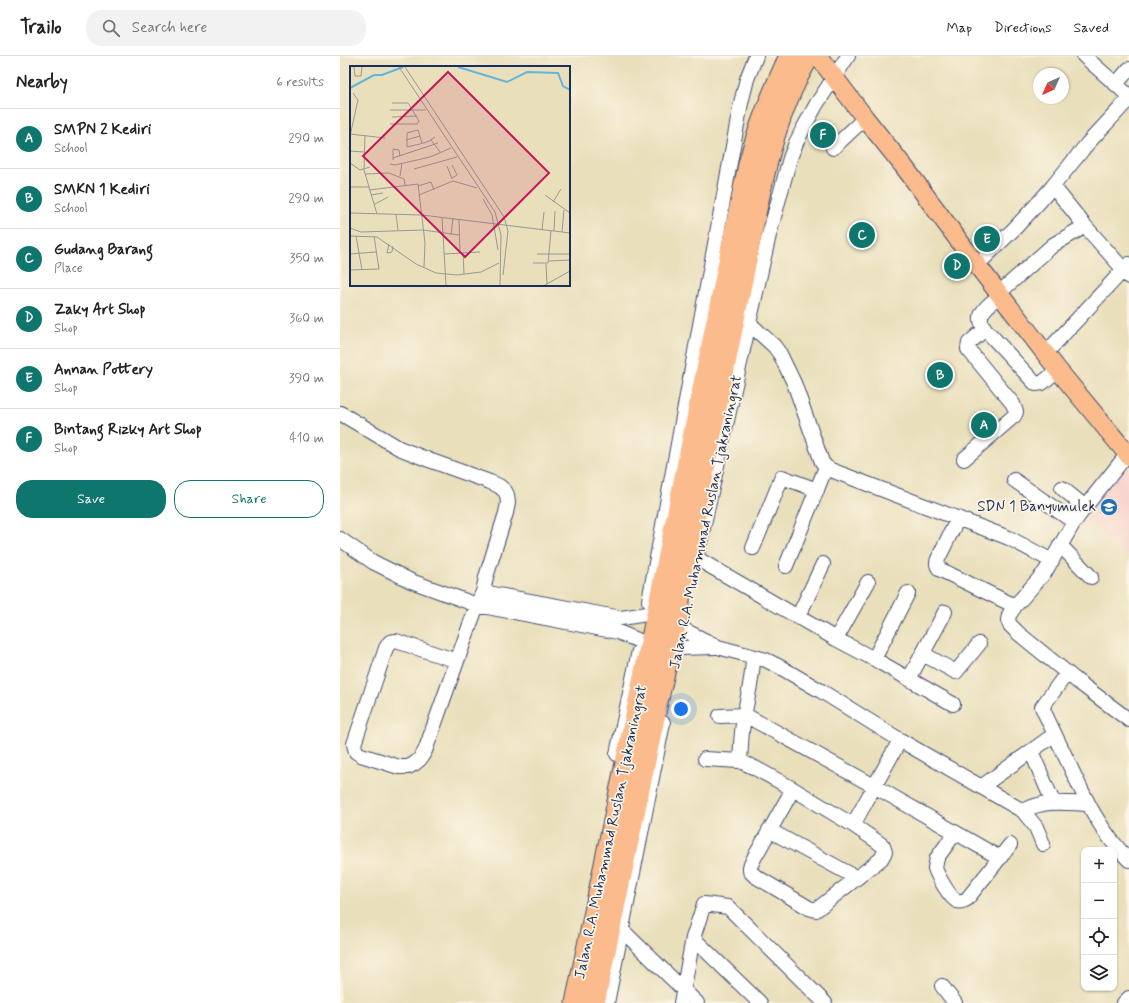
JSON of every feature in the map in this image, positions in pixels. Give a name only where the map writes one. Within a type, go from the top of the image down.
[{"type":"highway","name":"Jalan R.A. Muhammad Ruslan Tjakraningrat","points":[[576,1003],[651,617],[671,590],[734,318],[765,168],[776,130],[806,57]]},
{"type":"highway","points":[[658,553],[671,590],[688,578],[695,561]]},
{"type":"highway","name":"Jalan R.A. Muhammad Ruslan Tjakraningrat","points":[[594,1003],[659,694],[679,630],[671,590]]},
{"type":"highway","points":[[642,642],[651,617]]},
{"type":"main road","points":[[806,57],[834,78],[905,168],[1045,354],[1128,454]]},
{"type":"street","name":"Jalan R.A. Muhammad Ruslan Tjakraningrat","points":[[651,617],[658,553],[740,103],[756,56]]},
{"type":"street","name":"Jalan R.A. Muhammad Ruslan Tjakraningrat","points":[[607,1003],[679,630],[769,235],[790,158],[796,143],[848,56]]},
{"type":"street","points":[[977,265],[1053,186],[1088,143],[1129,98],[1116,84],[1084,56]]},
{"type":"street","points":[[1116,84],[1129,69]]},
{"type":"street","points":[[833,148],[865,118]]},
{"type":"street","points":[[1045,354],[1127,270],[1085,226],[1053,186]]},
{"type":"street","points":[[1058,370],[1042,383],[1036,384],[985,329],[980,319],[983,312],[1000,294],[1053,245],[1085,226]]},
{"type":"street","points":[[749,323],[774,346],[780,354],[794,383],[822,462],[826,467],[1010,538],[1052,561]]},
{"type":"street","points":[[964,459],[1014,416],[1016,412],[1013,404],[968,349],[970,343],[985,329]]},
{"type":"street","points":[[340,413],[399,448],[499,486],[505,491],[508,503],[480,599],[425,751],[420,759],[414,764],[400,767],[361,755],[356,752],[354,744],[386,648],[390,642],[396,641],[457,661]]},
{"type":"street","points":[[1128,454],[1074,522],[1042,577],[1015,606],[1008,617],[1008,620],[1010,625],[1018,633],[1067,673],[1129,720]]},
{"type":"street","points":[[786,566],[826,467]]},
{"type":"street","points":[[753,548],[782,477],[817,490]]},
{"type":"street","points":[[1014,480],[1074,522]]},
{"type":"street","points":[[1062,488],[1085,507]]},
{"type":"street","points":[[958,518],[938,559],[938,567],[941,570],[1015,606]]},
{"type":"street","points":[[340,539],[373,562],[411,581],[618,632],[642,642]]},
{"type":"street","points":[[1060,545],[1091,577]]},
{"type":"street","points":[[695,561],[953,704]]},
{"type":"street","points":[[798,617],[823,564]]},
{"type":"street","points":[[836,640],[868,582]]},
{"type":"street","points":[[874,659],[908,593]]},
{"type":"street","points":[[480,599],[621,618],[651,617]]},
{"type":"street","points":[[909,679],[945,612]]},
{"type":"street","points":[[679,630],[718,647],[766,660],[789,672],[900,740],[1023,811],[1036,827],[1043,844]]},
{"type":"street","name":"Jalan R.A. Muhammad Ruslan Tjakraningrat","points":[[566,1003],[632,682],[642,642]]},
{"type":"street","points":[[923,654],[956,672],[979,644]]},
{"type":"street","points":[[740,761],[741,737],[751,683],[753,657]]},
{"type":"street","points":[[1067,673],[1042,707],[1088,804],[1102,829],[1129,860]]},
{"type":"street","points":[[720,716],[745,715],[1000,858]]},
{"type":"street","points":[[981,788],[1048,739]]},
{"type":"street","points":[[853,825],[900,740]]},
{"type":"street","points":[[1031,751],[1053,802]]},
{"type":"street","points":[[705,759],[740,761],[793,789],[853,825],[882,846],[885,852],[881,859],[816,910],[809,908],[755,876],[750,871],[753,860],[793,789]]},
{"type":"street","points":[[1023,811],[1036,805],[1053,802],[1088,804]]},
{"type":"street","points":[[769,830],[857,878]]},
{"type":"street","points":[[955,833],[937,858],[935,868],[938,876],[956,900],[961,901],[966,899],[1010,845]]},
{"type":"street","points":[[683,997],[693,938],[704,904],[728,907],[825,1003]]},
{"type":"street","points":[[622,930],[683,997],[697,1003]]},
{"type":"street","points":[[693,938],[760,1003]]},
{"type":"street","points":[[942,986],[955,1003]]},
{"type":"street","points":[[1124,1003],[1129,998]]},
{"type":"shaded area","name":"SDN 1 Banyumulek","points":[[1125,462],[1129,466],[1129,557],[1082,517]]},
{"type":"place","name":"Bintang Rizky Art Shop","points":[[823,135]]},
{"type":"place","name":"Gudang Barang","points":[[862,235]]},
{"type":"place","name":"Annan Pottery","points":[[987,239]]},
{"type":"place","name":"Zaky Art Shop","points":[[957,266]]},
{"type":"place","name":"SMKN 1 Kediri","points":[[940,375]]},
{"type":"place","name":"SMPN 2 Kediri","points":[[984,425]]},
{"type":"place","name":"SDN 1 Banyumulek","points":[[1109,507]]}]
